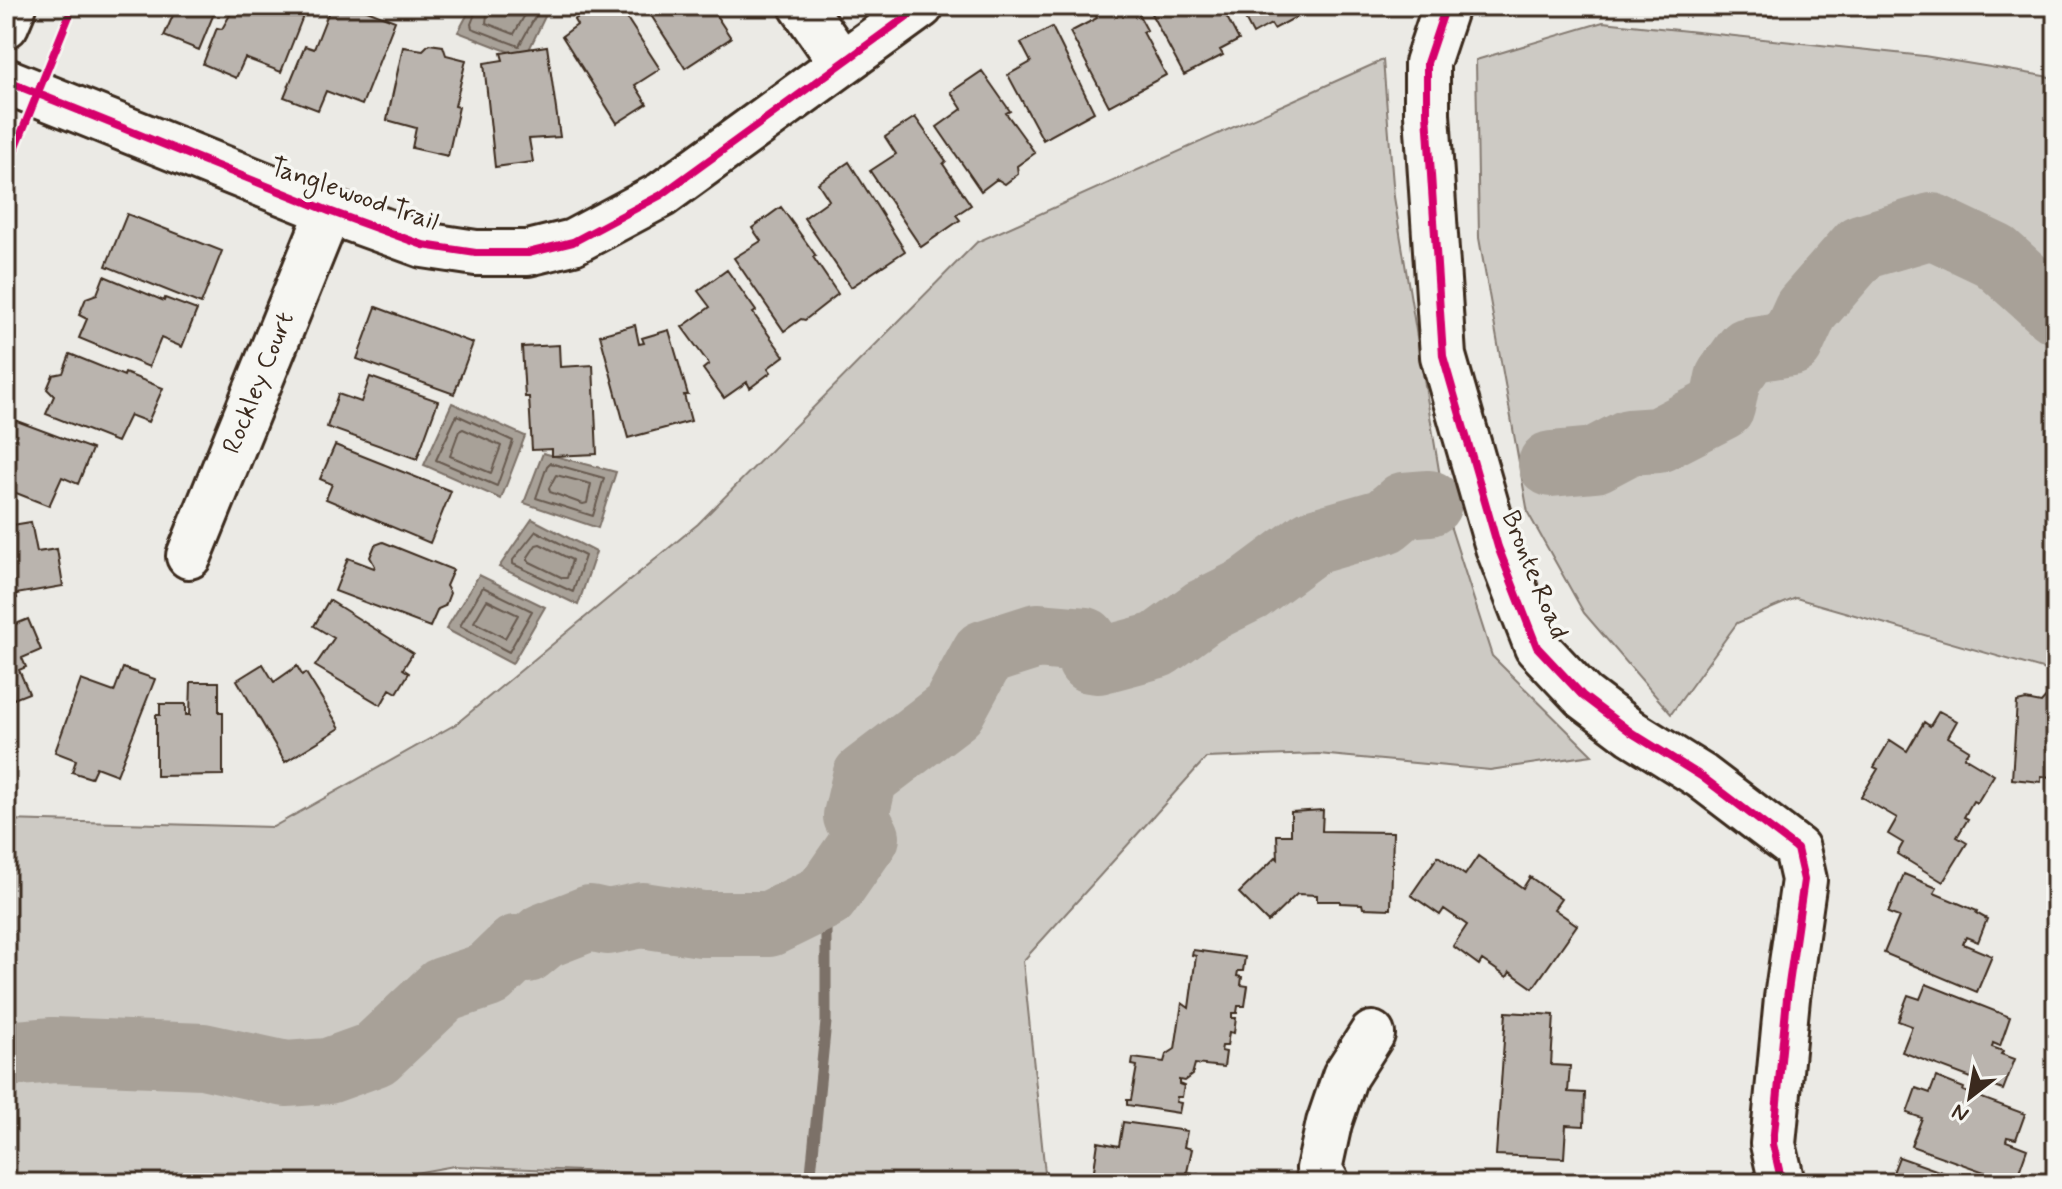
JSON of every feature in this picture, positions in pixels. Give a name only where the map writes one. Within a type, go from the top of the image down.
[{"type":"street","points":[[6,25],[14,6]]},
{"type":"street","points":[[802,6],[841,62]]},
{"type":"street","name":"Tanglewood Trail","points":[[6,81],[329,211],[423,245],[476,253],[528,253],[573,242],[661,195],[921,6]]},
{"type":"street","name":"Bronte Road","points":[[1446,6],[1427,63],[1428,129],[1443,356],[1498,547],[1537,647],[1583,696],[1632,733],[1701,776],[1797,849],[1804,880],[1787,998],[1773,1144],[1782,1183]]},
{"type":"street","name":"Rockley Court","points":[[189,556],[329,211]]},
{"type":"street","points":[[1327,1183],[1319,1169],[1329,1123],[1345,1076],[1372,1034]]},
{"type":"shaded area","points":[[1603,22],[1924,56],[2056,78],[2056,673],[1796,598],[1737,623],[1671,714],[1584,613],[1528,513],[1479,238],[1476,60]]},
{"type":"shaded area","points":[[1383,60],[1394,197],[1446,513],[1492,656],[1592,755],[1490,770],[1318,754],[1206,758],[1023,961],[1046,1183],[658,1183],[658,1174],[454,1166],[360,1183],[6,1183],[6,820],[273,827],[456,724],[698,524],[977,242]]},
{"type":"water","points":[[472,6],[550,6],[525,58],[458,32]]},
{"type":"water","points":[[1726,6],[1775,6],[1772,17]]},
{"type":"water","points":[[452,403],[525,436],[501,499],[424,465]]},
{"type":"water","points":[[543,453],[616,472],[598,528],[524,503]]},
{"type":"water","points":[[532,519],[596,552],[578,605],[499,567]]},
{"type":"water","points":[[479,575],[545,607],[512,664],[446,629]]},
{"type":"building","points":[[144,6],[170,6],[166,15]]},
{"type":"building","points":[[177,6],[217,6],[199,50],[164,36]]},
{"type":"building","points":[[235,6],[307,6],[281,72],[245,58],[236,78],[203,64],[217,28],[222,29]]},
{"type":"building","points":[[331,6],[351,10],[352,6],[357,6],[395,21],[362,105],[326,91],[318,110],[284,97],[305,46],[314,49]]},
{"type":"building","points":[[595,6],[619,6],[660,69],[635,85],[647,104],[617,123],[562,36],[577,25],[574,20]]},
{"type":"building","points":[[645,6],[710,6],[731,38],[685,68]]},
{"type":"building","points":[[1091,6],[1134,6],[1147,30],[1143,32],[1166,75],[1109,106],[1070,32],[1097,18]]},
{"type":"building","points":[[1147,6],[1221,6],[1239,40],[1220,50],[1223,55],[1184,75]]},
{"type":"building","points":[[1238,6],[1313,8],[1274,29],[1271,24],[1253,34]]},
{"type":"building","points":[[1052,27],[1094,112],[1043,140],[1008,75],[1031,62],[1021,43]]},
{"type":"building","points":[[429,44],[443,46],[446,55],[466,60],[448,156],[412,148],[416,128],[387,120],[403,47],[423,50]]},
{"type":"building","points":[[547,46],[560,137],[529,139],[533,162],[495,167],[484,63],[503,60],[501,53]]},
{"type":"building","points":[[982,71],[1010,111],[1006,113],[1035,153],[1017,166],[1018,174],[1005,184],[997,179],[981,191],[937,127],[962,109],[951,92]]},
{"type":"building","points":[[915,117],[946,161],[943,164],[971,205],[956,215],[960,220],[921,247],[870,171],[896,154],[885,137]]},
{"type":"building","points":[[849,162],[905,251],[851,287],[804,218],[829,200],[818,183]]},
{"type":"building","points":[[781,207],[816,256],[813,257],[838,294],[805,320],[801,319],[784,331],[734,258],[761,241],[752,228]]},
{"type":"building","points":[[127,214],[222,251],[201,304],[106,266]]},
{"type":"building","points":[[727,270],[784,356],[768,368],[771,372],[750,388],[747,382],[724,398],[703,369],[709,364],[682,327],[710,307],[698,291]]},
{"type":"building","points":[[104,276],[164,301],[165,298],[197,310],[182,347],[161,338],[149,367],[79,338],[87,319],[79,315],[86,298],[97,294]]},
{"type":"building","points":[[376,307],[473,343],[454,394],[357,359]]},
{"type":"building","points":[[635,325],[639,344],[644,343],[642,338],[669,330],[688,395],[684,395],[691,421],[628,438],[600,335]]},
{"type":"building","points":[[559,345],[560,367],[593,365],[597,454],[552,456],[552,449],[532,450],[522,347]]},
{"type":"building","points":[[70,354],[163,388],[148,422],[130,415],[117,442],[46,414],[54,396],[47,389],[53,375],[63,373]]},
{"type":"building","points":[[370,377],[438,401],[417,459],[327,427],[338,394],[361,402]]},
{"type":"building","points":[[6,417],[92,449],[78,484],[62,477],[49,506],[6,489]]},
{"type":"building","points":[[335,445],[451,491],[430,543],[326,499],[332,484],[320,479]]},
{"type":"building","points":[[31,522],[37,552],[57,549],[63,586],[16,594],[17,598],[6,600],[6,526]]},
{"type":"building","points":[[383,542],[453,570],[446,586],[450,593],[445,606],[438,609],[430,627],[335,591],[348,558],[374,568],[370,557],[375,545]]},
{"type":"building","points":[[329,600],[413,653],[403,669],[409,673],[397,693],[390,689],[381,705],[315,666],[334,638],[314,626]]},
{"type":"building","points":[[28,619],[41,650],[22,658],[26,667],[19,670],[29,693],[6,702],[6,628]]},
{"type":"building","points":[[263,664],[274,682],[297,666],[302,675],[306,673],[340,728],[285,762],[237,680]]},
{"type":"building","points":[[123,668],[155,679],[117,775],[96,767],[91,778],[72,772],[76,760],[55,752],[81,680],[114,692]]},
{"type":"building","points":[[191,682],[219,682],[219,712],[223,712],[223,775],[156,776],[156,715],[160,715],[160,704],[186,704],[186,715],[190,715]]},
{"type":"building","points":[[2056,692],[2056,785],[2051,784],[2051,777],[2041,776],[2041,782],[2012,779],[2017,702],[2041,703],[2049,694]]},
{"type":"building","points":[[1939,711],[1957,721],[1948,737],[1969,750],[1964,757],[1994,775],[1977,803],[1973,801],[1964,817],[1968,819],[1957,837],[1967,843],[1943,882],[1897,854],[1903,843],[1888,834],[1897,818],[1861,797],[1878,769],[1874,767],[1890,740],[1907,751],[1924,722],[1930,726]]},
{"type":"building","points":[[1323,810],[1322,831],[1393,832],[1391,909],[1363,908],[1362,904],[1340,901],[1317,901],[1317,895],[1297,894],[1268,922],[1239,893],[1276,857],[1278,859],[1277,835],[1291,835],[1291,812]]},
{"type":"building","points":[[1438,856],[1465,875],[1478,856],[1523,888],[1530,877],[1561,899],[1554,909],[1577,925],[1533,988],[1510,972],[1507,977],[1482,960],[1479,965],[1453,946],[1467,925],[1444,909],[1440,915],[1411,895]]},
{"type":"building","points":[[1904,874],[1937,888],[1934,893],[1977,911],[1987,919],[1978,942],[1966,937],[1963,944],[1992,956],[1977,992],[1884,953],[1899,917],[1888,913]]},
{"type":"building","points":[[1193,950],[1245,957],[1243,971],[1238,971],[1237,976],[1242,977],[1241,985],[1248,986],[1245,1006],[1238,1006],[1237,1013],[1232,1013],[1232,1018],[1236,1018],[1234,1033],[1229,1032],[1227,1046],[1222,1046],[1221,1051],[1226,1052],[1224,1067],[1195,1064],[1192,1075],[1184,1081],[1179,1080],[1179,1084],[1184,1086],[1182,1097],[1177,1097],[1176,1102],[1181,1103],[1179,1113],[1127,1105],[1127,1100],[1131,1100],[1137,1066],[1132,1065],[1133,1058],[1164,1062],[1166,1055],[1175,1049],[1182,1003],[1189,1008],[1196,956],[1192,955]]},
{"type":"building","points":[[1926,984],[2010,1017],[2000,1046],[1993,1043],[1992,1047],[2015,1059],[2003,1090],[1902,1052],[1912,1026],[1898,1021],[1908,995],[1920,999]]},
{"type":"building","points":[[1506,1012],[1554,1015],[1551,1065],[1570,1066],[1568,1092],[1585,1093],[1584,1126],[1566,1125],[1564,1158],[1496,1155]]},
{"type":"building","points":[[1936,1077],[1964,1088],[1963,1091],[2025,1114],[2016,1139],[2007,1137],[2006,1141],[2027,1149],[2015,1183],[1911,1146],[1922,1118],[1907,1113],[1916,1088],[1930,1093]]},
{"type":"building","points":[[1123,1122],[1187,1131],[1184,1147],[1192,1149],[1187,1172],[1200,1174],[1198,1183],[1114,1183],[1114,1180],[1093,1177],[1098,1142],[1119,1146]]},
{"type":"building","points":[[1899,1157],[1967,1181],[1968,1177],[1984,1183],[1894,1183],[1891,1178]]},
{"type":"waterway","points":[[1551,464],[1595,460],[1629,442],[1658,440],[1722,407],[1728,378],[1748,350],[1791,343],[1806,310],[1861,247],[1932,226],[1995,256],[2056,311]]},
{"type":"waterway","points":[[6,1054],[53,1050],[203,1056],[286,1074],[328,1071],[375,1054],[443,990],[488,975],[516,948],[527,950],[544,936],[590,918],[608,922],[642,915],[702,924],[769,924],[826,896],[867,837],[856,816],[865,777],[953,710],[984,653],[1037,636],[1085,640],[1090,660],[1098,661],[1158,645],[1203,612],[1249,589],[1312,542],[1385,521],[1404,505],[1429,503]]},
{"type":"waterway","points":[[810,1183],[826,1022],[826,896]]},
{"type":"cycle path","points":[[6,171],[73,6]]},
{"type":"cycle path","points":[[6,81],[329,211],[423,245],[476,253],[528,253],[573,242],[661,195],[921,6]]},
{"type":"cycle path","points":[[1446,6],[1427,63],[1427,114],[1443,356],[1498,547],[1537,647],[1583,696],[1632,733],[1701,776],[1797,849],[1804,880],[1787,998],[1773,1144],[1782,1183]]}]
